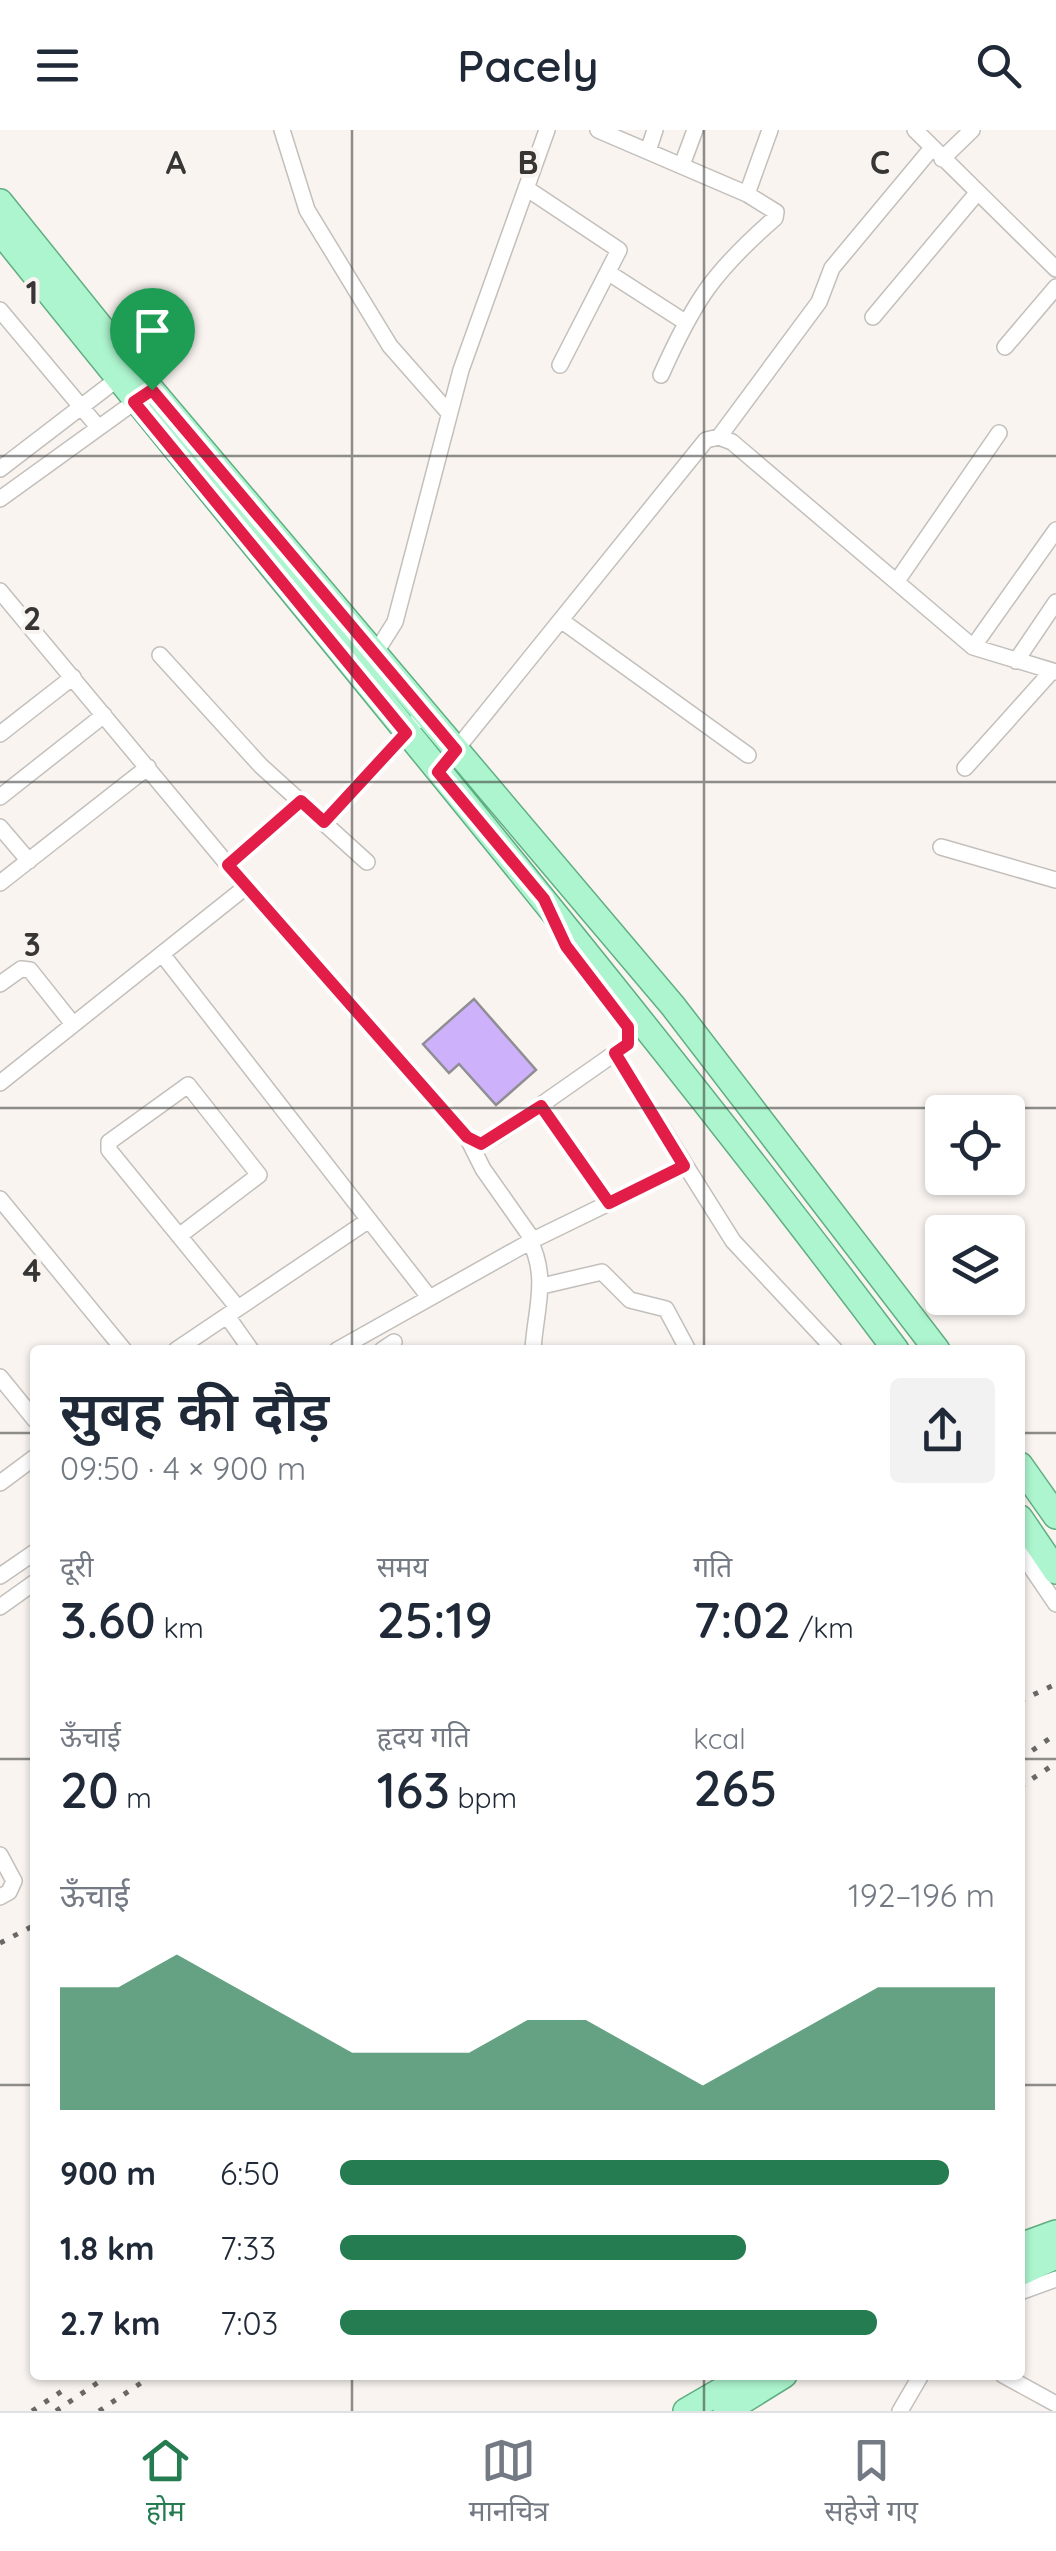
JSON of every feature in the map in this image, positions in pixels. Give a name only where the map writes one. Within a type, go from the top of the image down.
[{"type":"main road","points":[[0,202],[125,373],[358,674],[613,985],[892,1345]]},
{"type":"main road","points":[[0,231],[125,373]]},
{"type":"main road","points":[[143,396],[377,654],[646,974],[932,1345]]},
{"type":"main road","points":[[1025,1472],[1056,1516]]},
{"type":"main road","points":[[1025,1525],[1056,1571]]},
{"type":"main road","points":[[1025,2244],[1056,2233]]},
{"type":"main road","points":[[1025,2271],[1056,2256]]},
{"type":"main road","points":[[686,2411],[739,2380]]},
{"type":"main road","points":[[726,2411],[776,2380]]},
{"type":"street","points":[[282,130],[307,210],[390,346],[449,412]]},
{"type":"street","points":[[358,674],[377,654],[394,622],[449,412],[547,130]]},
{"type":"street","points":[[598,130],[773,208],[775,218],[714,274],[684,322],[661,375]]},
{"type":"street","points":[[648,151],[654,130]]},
{"type":"street","points":[[682,165],[694,130]]},
{"type":"street","points":[[747,194],[770,130]]},
{"type":"street","points":[[915,130],[1056,269]]},
{"type":"street","points":[[719,437],[819,302],[832,268],[937,154],[972,130]]},
{"type":"street","points":[[526,188],[617,245],[618,255],[560,365]]},
{"type":"street","points":[[873,318],[977,193]]},
{"type":"street","points":[[608,274],[684,322]]},
{"type":"street","points":[[1005,347],[1056,286]]},
{"type":"street","points":[[0,310],[98,427]]},
{"type":"street","points":[[0,470],[125,373]]},
{"type":"street","points":[[0,499],[143,396]]},
{"type":"street","points":[[897,581],[999,433]]},
{"type":"street","points":[[438,772],[706,440],[719,437],[732,442],[973,647],[1054,672],[965,768]]},
{"type":"street","points":[[973,647],[1056,530]]},
{"type":"street","points":[[0,591],[228,865],[467,1137],[483,1170],[534,1247],[542,1286],[535,1345]]},
{"type":"street","points":[[1016,661],[1056,602]]},
{"type":"street","points":[[562,622],[748,755]]},
{"type":"street","points":[[160,656],[261,766],[367,862]]},
{"type":"street","points":[[0,734],[73,677]]},
{"type":"street","points":[[324,822],[425,712]]},
{"type":"street","points":[[0,797],[104,715]]},
{"type":"street","points":[[0,883],[148,767]]},
{"type":"street","points":[[228,865],[301,801]]},
{"type":"street","points":[[0,827],[29,861]]},
{"type":"street","points":[[941,847],[1056,880]]},
{"type":"street","points":[[467,1137],[481,1144],[628,1044],[630,1032],[566,946],[544,899],[566,879]]},
{"type":"street","points":[[0,1083],[247,886]]},
{"type":"street","points":[[162,954],[429,1296]]},
{"type":"street","points":[[0,984],[21,968],[30,970],[74,1024]]},
{"type":"street","points":[[615,1053],[733,1240],[829,1345]]},
{"type":"street","points":[[178,1236],[259,1175],[188,1085],[108,1146],[232,1312],[248,1345]]},
{"type":"street","points":[[541,1106],[609,1203]]},
{"type":"street","points":[[345,1345],[429,1296],[534,1247],[609,1203],[684,1166]]},
{"type":"street","points":[[0,1199],[120,1345]]},
{"type":"street","points":[[183,1345],[369,1220]]},
{"type":"street","points":[[542,1286],[602,1272],[630,1300],[666,1309],[685,1345]]},
{"type":"street","points":[[0,1377],[30,1414]]},
{"type":"street","points":[[0,1483],[30,1461]]},
{"type":"street","points":[[0,1576],[30,1555]]},
{"type":"street","points":[[1025,1558],[1056,1604]]},
{"type":"street","points":[[0,1607],[30,1586]]},
{"type":"street","points":[[0,1855],[14,1881],[10,1892],[0,1897]]},
{"type":"street","points":[[1025,2290],[1056,2279]]},
{"type":"street","points":[[900,2411],[918,2380]]},
{"type":"street","points":[[1012,2380],[1056,2404]]},
{"type":"building","points":[[474,999],[536,1070],[496,1105],[459,1064],[449,1073],[423,1044]]},
{"type":"railway","points":[[1025,1699],[1056,1684]]},
{"type":"railway","points":[[1025,1756],[1056,1734]]},
{"type":"railway","points":[[1025,1784],[1056,1763]]},
{"type":"railway","points":[[0,1943],[30,1928]]},
{"type":"railway","points":[[56,2411],[102,2380]]},
{"type":"railway","points":[[99,2411],[146,2380]]},
{"type":"railway","points":[[32,2411],[65,2389]]},
{"type":"route","points":[[152,390],[456,750],[438,772],[544,899],[566,946],[628,1027],[628,1044],[615,1053],[684,1166],[609,1203],[541,1106],[481,1144],[467,1137],[228,865],[301,801],[324,822],[406,733],[134,402],[152,390]]}]
